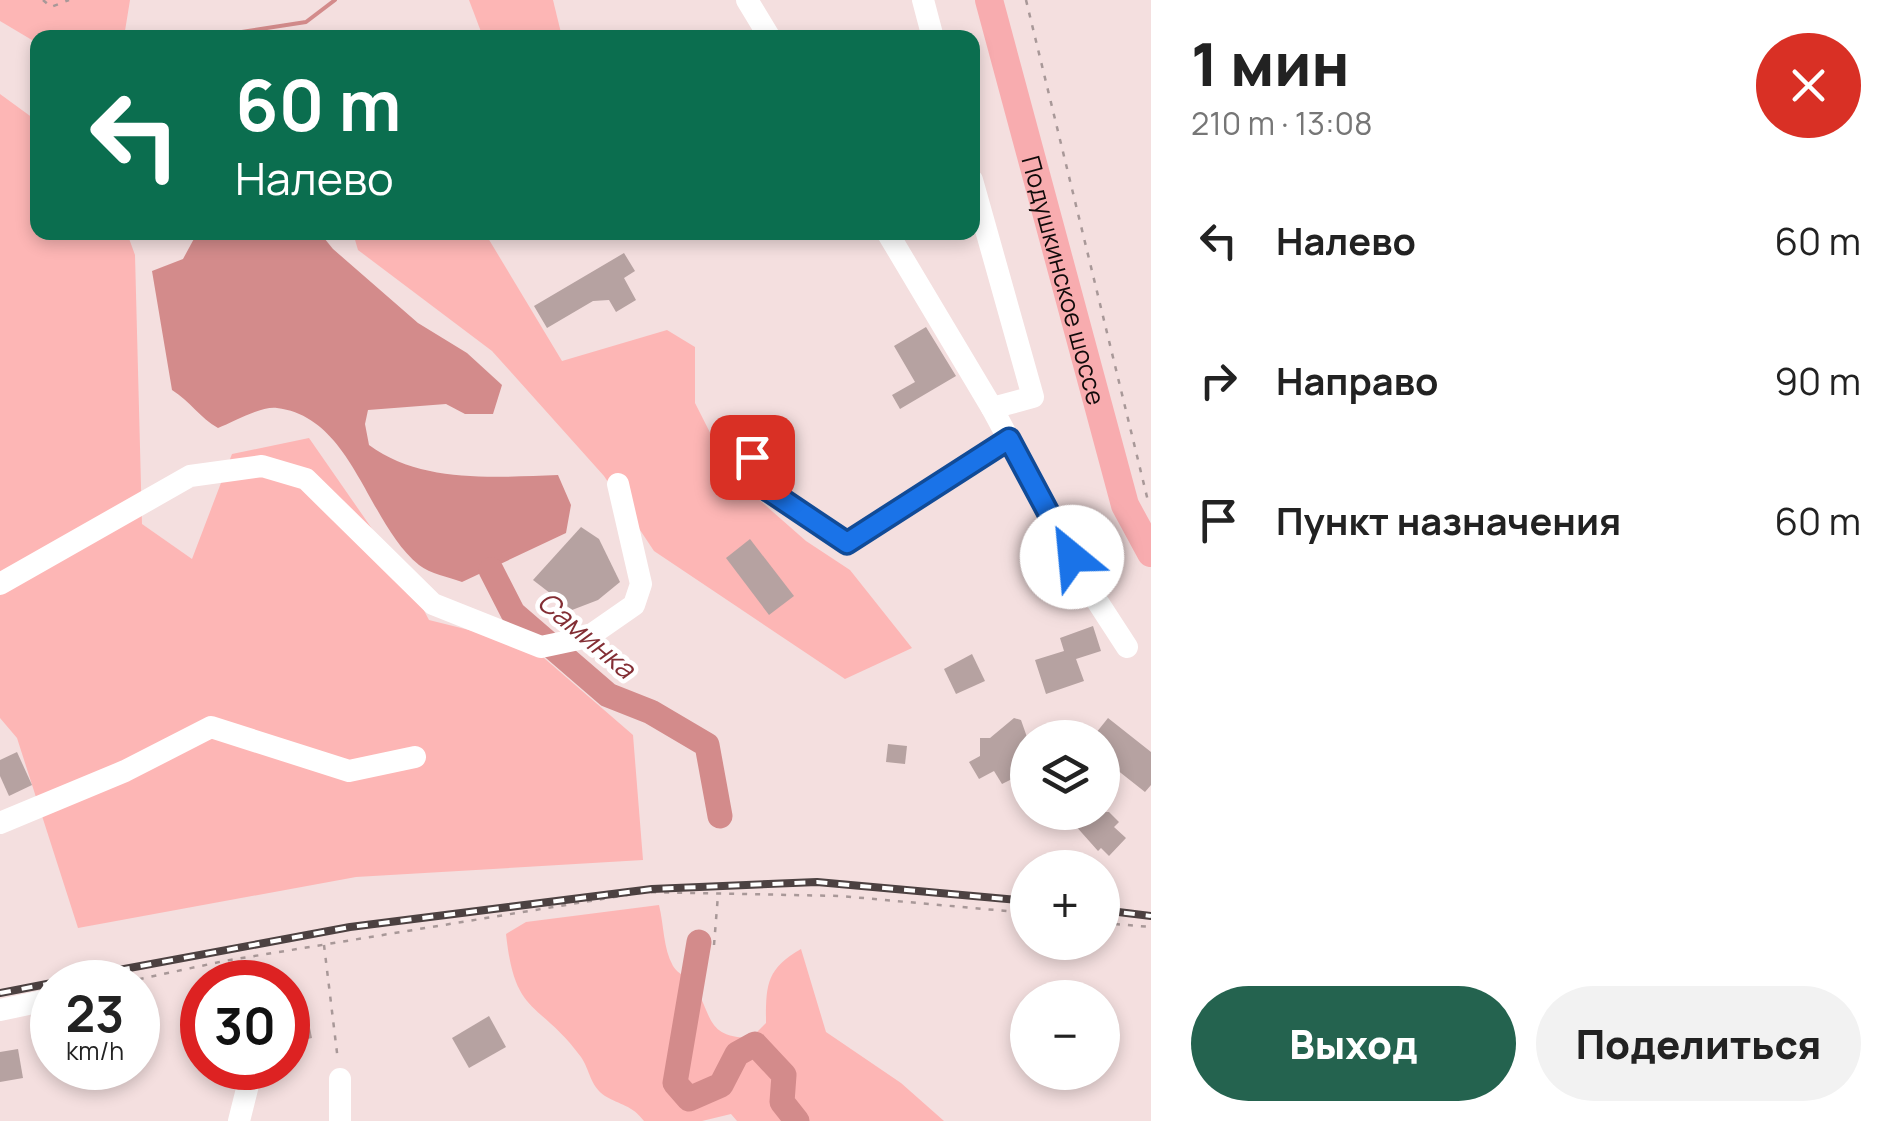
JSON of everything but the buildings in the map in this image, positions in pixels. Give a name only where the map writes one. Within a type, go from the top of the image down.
[{"type":"main road","name":"Подушкинское шоссе","points":[[989,0],[1125,505],[1151,553]]},
{"type":"street","points":[[747,0],[765,30]]},
{"type":"street","points":[[923,0],[931,30]]},
{"type":"street","points":[[980,209],[1032,397],[992,408]]},
{"type":"street","points":[[892,240],[992,408],[1088,587],[1126,647]]},
{"type":"street","points":[[752,457],[762,486],[847,543],[1009,439]]},
{"type":"street","points":[[0,584],[190,476],[262,466],[306,480],[432,604],[542,647],[588,637],[634,604],[641,584],[618,484]]},
{"type":"street","points":[[0,824],[125,771],[211,727],[348,771],[415,757]]},
{"type":"street","points":[[0,1010],[30,1003]]},
{"type":"street","points":[[340,1079],[340,1121]]},
{"type":"street","points":[[238,1121],[247,1090]]},
{"type":"path","points":[[42,0],[51,7],[68,0]]},
{"type":"path","points":[[1026,0],[1151,512]]},
{"type":"path","points":[[160,975],[324,944],[645,892],[842,896],[1010,911]]},
{"type":"path","points":[[714,946],[718,893]]},
{"type":"path","points":[[1120,925],[1151,928]]},
{"type":"path","points":[[324,944],[340,1079]]},
{"type":"shaded area","points":[[0,0],[130,0],[125,30],[30,30],[30,39],[0,21]]},
{"type":"shaded area","points":[[469,0],[553,0],[560,30],[480,30]]},
{"type":"shaded area","points":[[0,94],[30,116],[30,240],[130,240],[135,255],[142,524],[192,559],[232,454],[309,438],[409,582],[429,620],[529,645],[633,735],[643,860],[356,877],[78,928],[17,738],[0,718]]},
{"type":"shaded area","points":[[193,240],[326,240],[418,323],[467,353],[502,385],[493,414],[465,414],[446,404],[368,410],[365,424],[369,445],[390,458],[435,472],[484,477],[558,475],[571,505],[566,533],[462,582],[419,565],[401,547],[342,451],[324,430],[303,416],[270,408],[218,428],[172,390],[152,271],[183,259]]},
{"type":"shaded area","points":[[355,240],[489,240],[562,361],[667,330],[695,347],[695,403],[732,476],[806,541],[850,570],[912,648],[845,679],[654,551],[604,476],[492,351],[358,250]]},
{"type":"shaded area","points":[[659,905],[673,966],[693,983],[719,1030],[751,1038],[766,1023],[770,979],[789,956],[801,949],[826,1032],[901,1083],[944,1121],[737,1121],[731,1114],[702,1121],[644,1121],[630,1108],[605,1096],[593,1083],[581,1057],[522,995],[515,981],[506,934],[526,922]]},
{"type":"waterway","points":[[254,30],[306,22],[335,0]]},
{"type":"waterway","name":"Саминка","points":[[491,570],[513,613],[608,695],[651,712],[707,745],[720,816]]},
{"type":"waterway","name":"Саминка","points":[[699,942],[675,1083],[689,1099],[721,1085],[737,1054],[755,1044],[784,1075],[782,1102],[797,1121]]},
{"type":"railway","points":[[160,962],[350,927],[652,889],[817,882],[1010,899]]},
{"type":"railway","points":[[1120,912],[1151,916]]},
{"type":"railway","points":[[0,993],[30,987]]},
{"type":"route","points":[[752,457],[762,486],[831,536],[847,543],[1009,439],[1072,557]]}]
